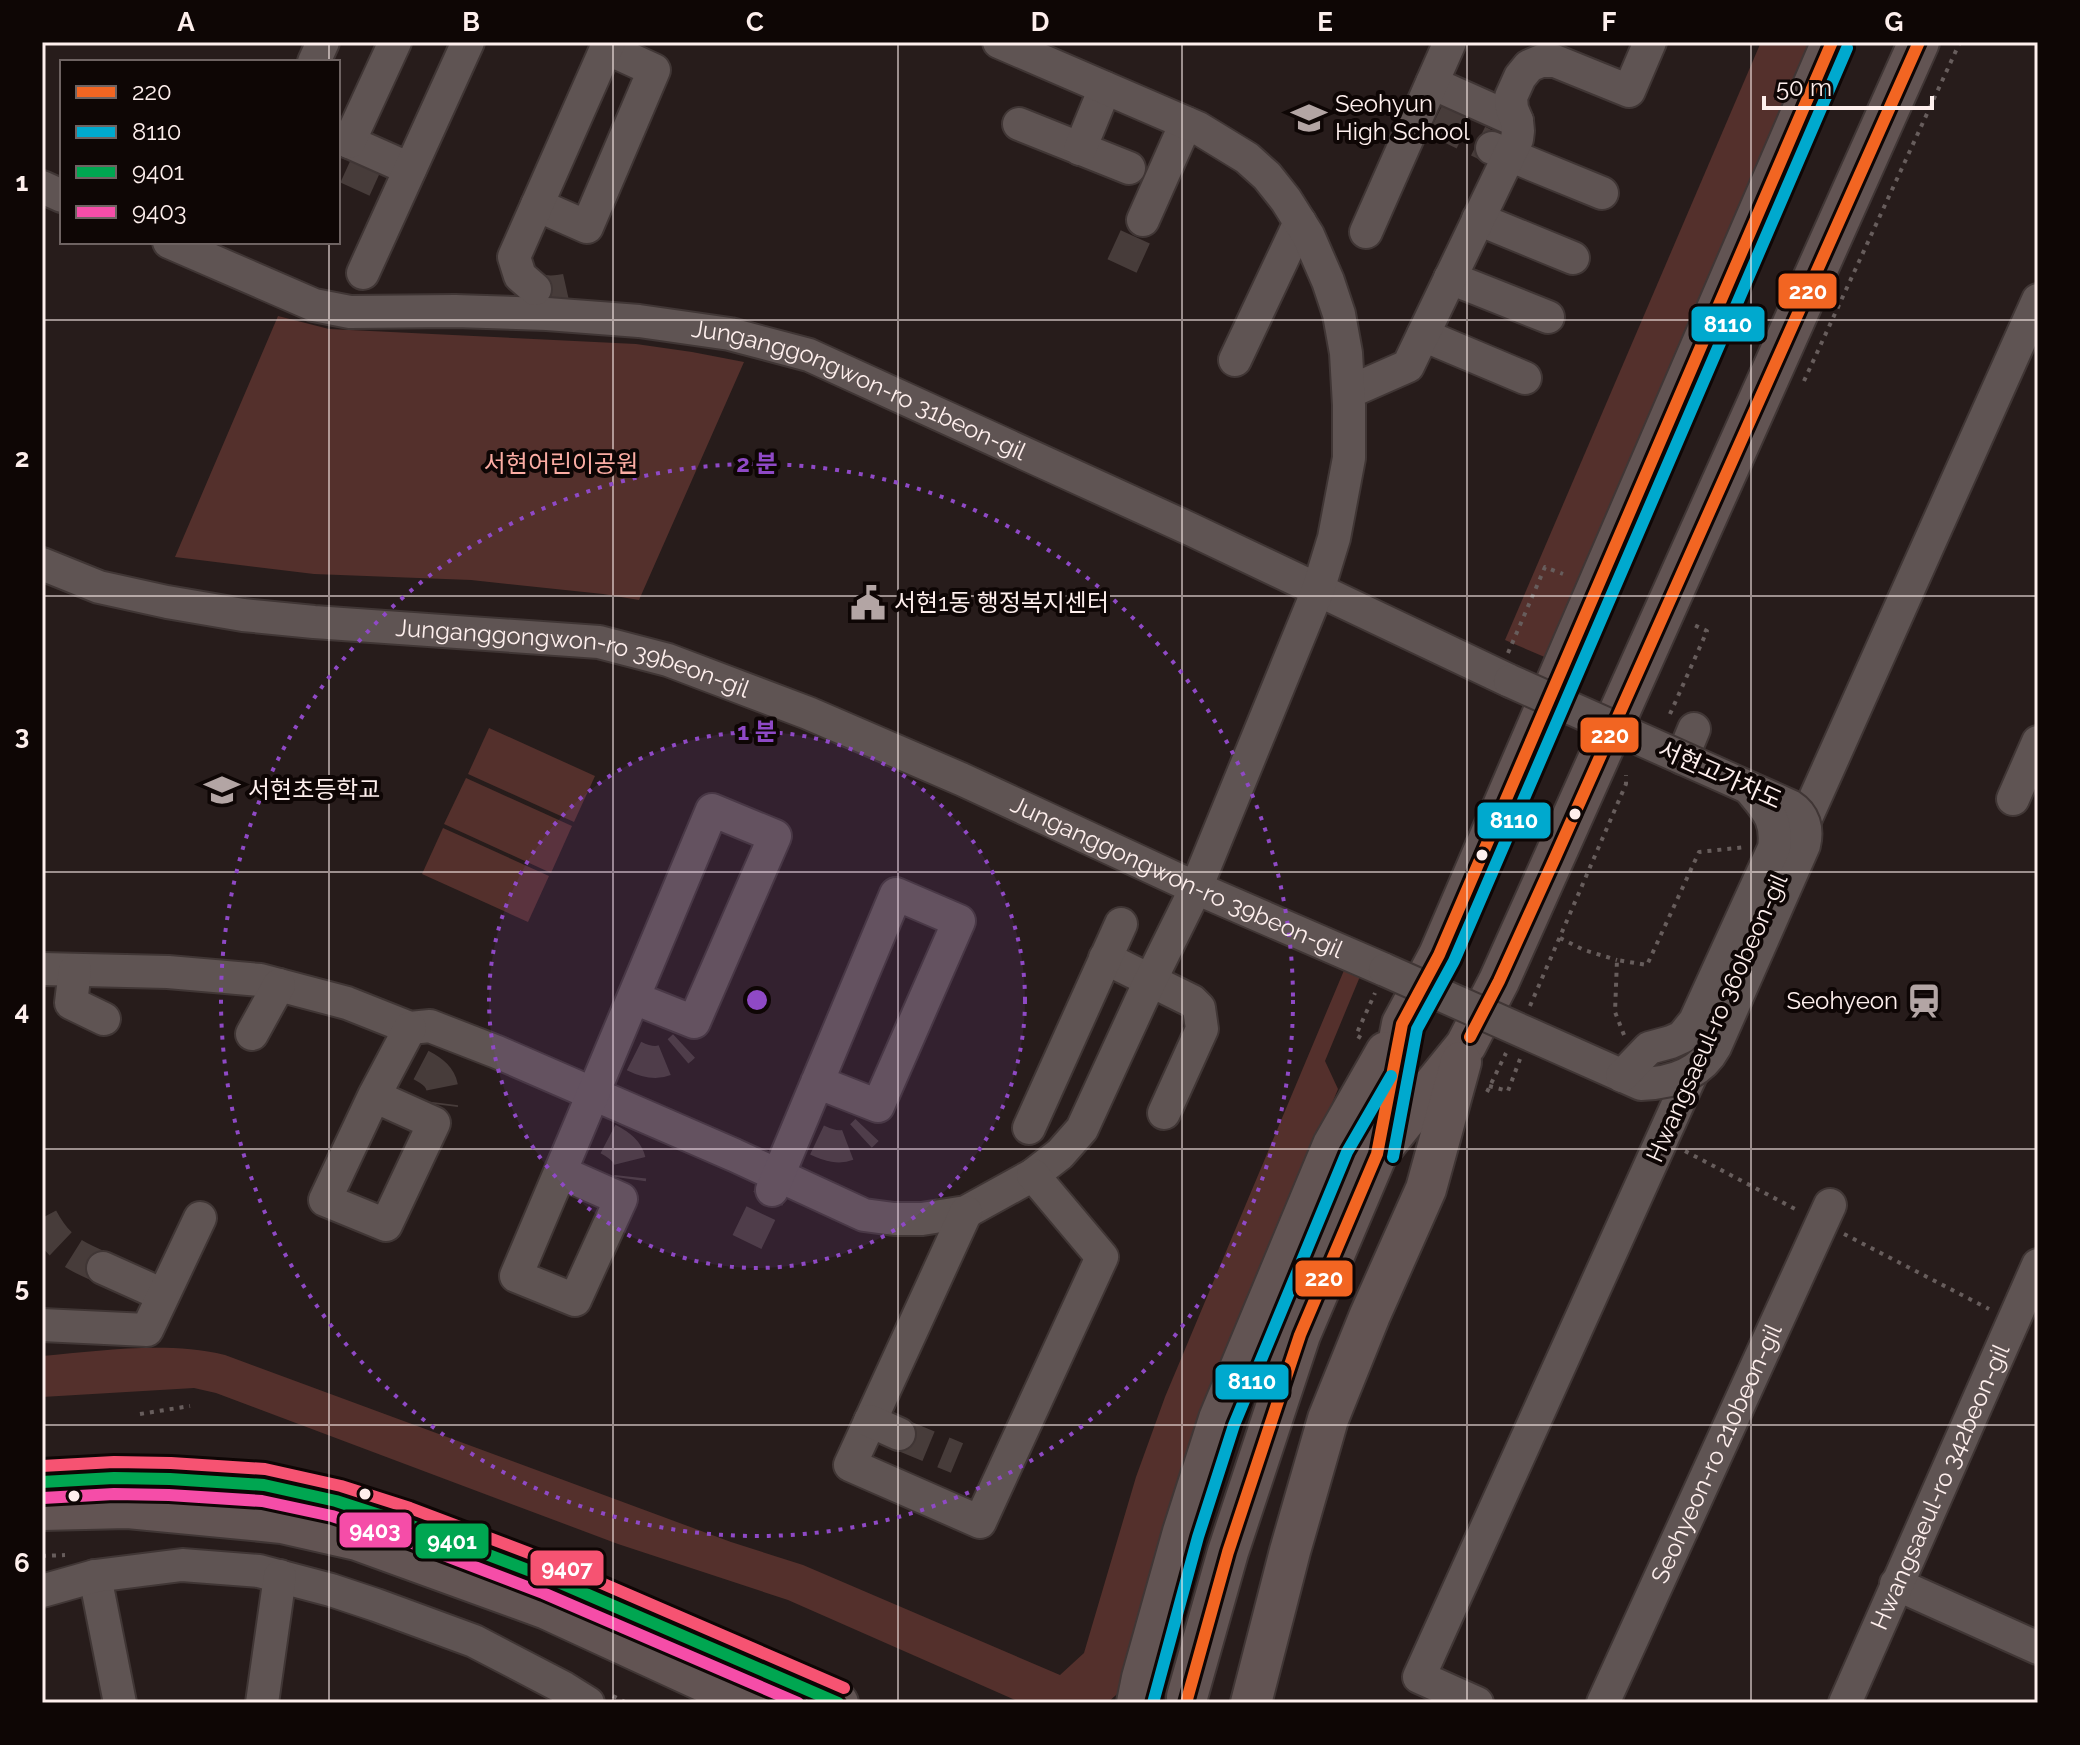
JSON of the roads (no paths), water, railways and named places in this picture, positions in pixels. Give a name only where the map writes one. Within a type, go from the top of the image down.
[{"type":"main road","points":[[1154,1695],[1183,1532],[1219,1419],[1333,1145],[1439,955],[1832,42]]},
{"type":"main road","points":[[1250,1700],[1328,1419],[1426,1189],[1466,1045],[1554,860],[1919,42]]},
{"type":"main road","points":[[1154,1695],[1228,1552],[1300,1335],[1377,1154],[1402,1024]]},
{"type":"main road","points":[[1377,1154],[1466,1045]]},
{"type":"main road","points":[[42,1482],[114,1478],[264,1485],[336,1501],[404,1523],[549,1578],[838,1703]]},
{"type":"main road","points":[[42,1510],[128,1508],[282,1523],[357,1540],[547,1609],[751,1703]]},
{"type":"street","points":[[395,42],[344,140],[399,183]]},
{"type":"street","points":[[363,273],[399,183],[468,42]]},
{"type":"street","points":[[42,969],[213,975],[260,980],[347,1003],[410,1028],[430,1026],[594,1094],[776,1183],[864,1215],[922,1219],[966,1212],[1033,1175],[1060,1154],[1082,1129],[1196,888],[1318,590],[1334,538],[1349,458],[1349,392],[1339,314],[1328,281],[1308,235],[1267,176],[1247,158],[1198,128],[999,42]]},
{"type":"street","points":[[1366,232],[1450,42]]},
{"type":"street","points":[[1349,392],[1408,366],[1478,219],[1501,152],[1517,139],[1517,121],[1511,97],[1529,66],[1559,52],[1629,91],[1650,42]]},
{"type":"street","points":[[535,289],[520,276],[514,257],[607,45],[654,70],[587,227],[537,205]]},
{"type":"street","points":[[1432,83],[1517,121]]},
{"type":"street","points":[[1080,149],[1105,88]]},
{"type":"street","points":[[1143,220],[1186,123]]},
{"type":"street","points":[[1019,124],[1129,168]]},
{"type":"street","points":[[1501,152],[1602,193]]},
{"type":"street","points":[[1478,219],[1573,258]]},
{"type":"street","points":[[1235,360],[1300,222]]},
{"type":"street","name":"Junganggongwon-ro 31beon-gil","points":[[174,244],[314,305],[350,312],[455,311],[639,321],[730,334],[809,355],[1318,590],[1508,670]]},
{"type":"street","points":[[1450,278],[1548,317]]},
{"type":"street","name":"Hwangsaeul-ro 360beon-gil","points":[[1477,1703],[1419,1677],[2038,300]]},
{"type":"street","points":[[1423,335],[1525,378]]},
{"type":"street","name":"Junganggongwon-ro 39beon-gil","points":[[42,564],[99,587],[243,615],[599,642],[668,660],[808,713],[961,779],[1382,979]]},
{"type":"street","name":"서현고가차도","points":[[1382,979],[1641,1084],[1660,1084],[1677,1079],[1710,1056],[1804,845],[1806,828],[1796,810],[1747,787],[1682,734],[1508,670]]},
{"type":"street","points":[[2013,799],[2038,742]]},
{"type":"street","points":[[560,1172],[625,1189],[575,1300],[516,1276],[712,810],[775,836],[689,1034],[634,998]]},
{"type":"street","points":[[776,1183],[817,1082],[896,894],[959,921],[872,1118],[817,1082]]},
{"type":"street","points":[[1029,1128],[1121,924]]},
{"type":"street","points":[[1105,958],[1192,1001],[1199,1008],[1202,1029],[1164,1113]]},
{"type":"street","points":[[75,970],[71,1003],[104,1019]]},
{"type":"street","points":[[252,1034],[279,985]]},
{"type":"street","points":[[374,1096],[438,1114],[386,1225],[325,1200],[374,1096],[410,1028]]},
{"type":"street","points":[[1061,1057],[1105,1077]]},
{"type":"street","points":[[966,1212],[885,1428],[850,1465],[980,1522],[1102,1257],[1033,1175]]},
{"type":"street","name":"Seohyeon-ro 210beon-gil","points":[[1603,1703],[1830,1205]]},
{"type":"street","points":[[42,1325],[147,1330],[200,1218]]},
{"type":"street","points":[[103,1268],[163,1295]]},
{"type":"street","name":"Hwangsaeul-ro 342beon-gil","points":[[1845,1703],[2036,1276]]},
{"type":"street","points":[[42,1591],[95,1576],[182,1565],[259,1571],[376,1605],[474,1641],[565,1698]]},
{"type":"street","points":[[95,1576],[120,1703]]},
{"type":"street","points":[[262,1703],[280,1576]]},
{"type":"street","points":[[1896,1584],[2038,1648]]},
{"type":"tunnel","points":[[1435,120],[1492,148]]},
{"type":"tunnel","points":[[347,168],[389,187]]},
{"type":"tunnel","points":[[1122,266],[1143,220]]},
{"type":"tunnel","points":[[535,289],[551,292],[577,287]]},
{"type":"tunnel","points":[[634,1056],[660,1062],[684,1046]]},
{"type":"tunnel","points":[[421,1065],[440,1080],[442,1105]]},
{"type":"tunnel","points":[[817,1140],[832,1146],[844,1146],[867,1130]]},
{"type":"tunnel","points":[[608,1139],[627,1154],[630,1179]]},
{"type":"tunnel","points":[[747,1242],[772,1190]]},
{"type":"tunnel","points":[[42,1218],[54,1237],[67,1249],[103,1268]]},
{"type":"tunnel","points":[[899,1434],[957,1458]]},
{"type":"place","name":"Seohyun High School","points":[[1309,118]]},
{"type":"place","name":"서현1동 행정복지센터","points":[[868,603]]},
{"type":"place","name":"서현초등학교","points":[[222,790]]},
{"type":"place","name":"Seohyeon","points":[[1924,1001]]},
{"type":"park label","name":"서현어린이공원","points":[[561,464]]}]
